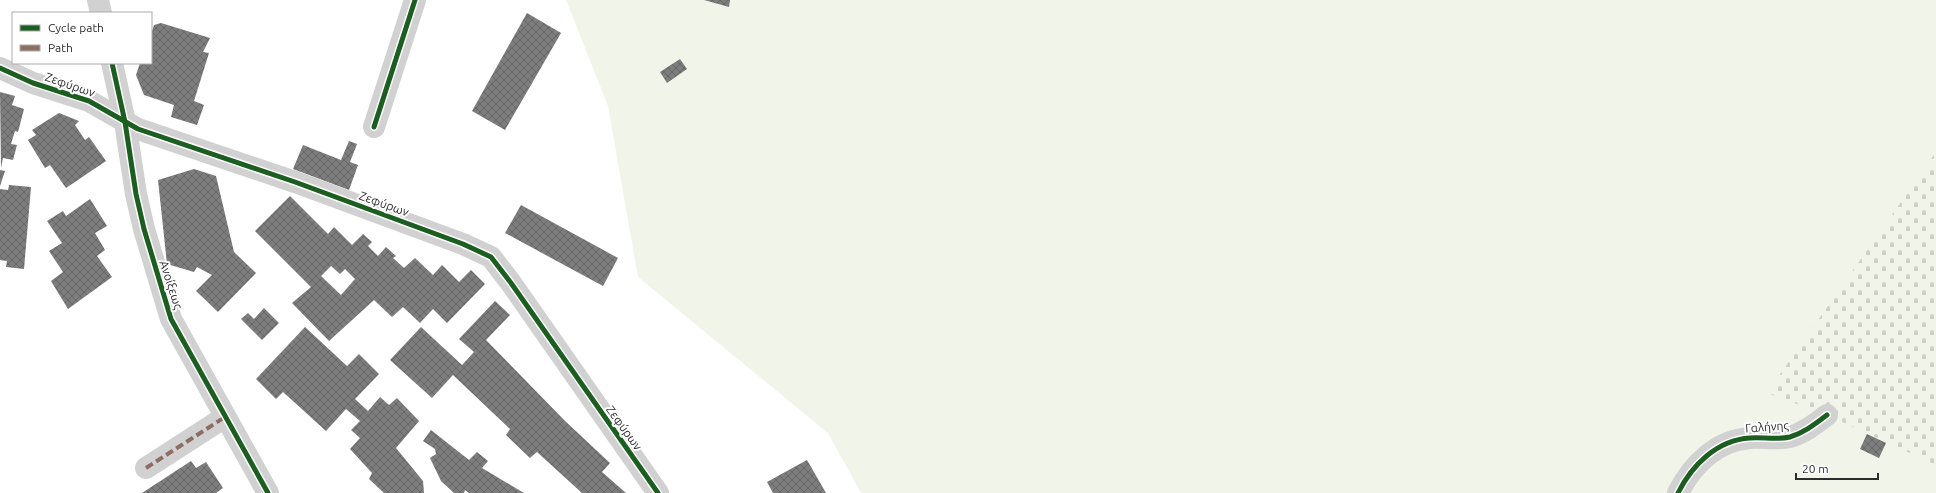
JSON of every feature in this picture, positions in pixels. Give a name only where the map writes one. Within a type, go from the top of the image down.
[{"type":"street","points":[[98,0],[101,12]]},
{"type":"street","points":[[374,127],[415,0]]},
{"type":"street","name":"Ανοίξεως","points":[[112,64],[125,122],[136,194],[144,230],[171,319],[268,493]]},
{"type":"street","name":"Ζεφύρων","points":[[0,68],[33,83],[89,101],[125,122],[150,134],[288,179],[463,244],[490,257],[511,283],[658,493]]},
{"type":"street","name":"Γαλήνης","points":[[1678,493],[1690,474],[1700,462],[1724,444],[1751,438],[1788,437],[1805,431],[1827,415]]},
{"type":"street","points":[[146,468],[226,417]]},
{"type":"green space","points":[[566,0],[1936,0],[1936,493],[861,493],[828,433],[638,277],[608,106]]},
{"type":"green space","points":[[1936,152],[1936,465],[1827,415],[1767,393]]},
{"type":"building","points":[[704,0],[730,0],[729,7]]},
{"type":"building","points":[[527,13],[561,33],[505,130],[472,111]]},
{"type":"building","points":[[161,23],[210,38],[203,52],[209,53],[194,101],[204,105],[197,125],[171,117],[174,105],[144,95],[136,75],[140,64],[152,64],[152,31],[154,25]]},
{"type":"building","points":[[680,59],[687,69],[667,83],[660,72]]},
{"type":"building","points":[[0,92],[15,96],[12,105],[24,109],[18,132],[15,131],[11,144],[17,145],[13,160],[3,158],[1,168]]},
{"type":"building","points":[[59,113],[79,121],[75,125],[85,140],[89,137],[106,161],[66,188],[50,165],[45,168],[28,140],[36,135],[32,130]]},
{"type":"building","points":[[349,141],[357,144],[350,162],[358,165],[349,190],[293,169],[303,145],[341,160]]},
{"type":"building","points":[[194,169],[216,176],[234,252],[256,273],[218,312],[196,291],[212,275],[197,267],[194,272],[167,264],[158,180]]},
{"type":"building","points":[[0,170],[5,171],[0,186]]},
{"type":"building","points":[[9,185],[31,187],[24,269],[6,267],[7,261],[0,260],[0,189],[8,190]]},
{"type":"building","points":[[290,196],[328,234],[334,227],[352,245],[363,234],[372,242],[368,246],[378,256],[386,247],[396,256],[393,258],[404,268],[415,258],[433,275],[442,265],[459,282],[471,270],[485,284],[447,323],[433,309],[420,323],[403,307],[392,317],[374,300],[329,341],[292,303],[311,287],[255,231]],"holes":[[[331,266],[340,274],[345,269],[355,279],[341,295],[321,276]]]},
{"type":"building","points":[[90,199],[107,226],[95,233],[105,250],[97,256],[112,277],[68,309],[51,281],[63,272],[49,251],[62,243],[47,221],[63,211],[66,216]]},
{"type":"building","points":[[521,205],[618,258],[603,286],[505,233]]},
{"type":"building","points":[[495,301],[510,315],[486,340],[565,421],[610,463],[602,472],[626,493],[582,493],[537,452],[530,458],[506,435],[510,429],[453,375],[432,398],[390,360],[421,327],[462,365],[474,352],[459,339]]},
{"type":"building","points":[[264,308],[279,323],[262,340],[241,319],[248,313],[254,319]]},
{"type":"building","points":[[305,327],[347,366],[359,354],[379,374],[355,399],[368,411],[380,397],[389,405],[397,398],[419,421],[396,448],[423,481],[424,493],[384,493],[369,479],[372,473],[350,449],[360,438],[351,430],[360,421],[346,409],[326,431],[283,392],[276,399],[256,379]]},
{"type":"building","points":[[431,430],[469,460],[477,452],[488,461],[482,468],[524,493],[469,493],[465,490],[464,493],[454,493],[441,481],[430,458],[436,454],[435,449],[423,441]]},
{"type":"building","points":[[1867,434],[1886,443],[1879,458],[1860,449]]},
{"type":"building","points":[[807,460],[826,493],[773,493],[767,482]]},
{"type":"building","points":[[191,461],[196,468],[206,462],[223,488],[216,493],[142,493]]},
{"type":"marked path","points":[[146,468],[225,417]]},
{"type":"cycle path","points":[[374,127],[415,0]]},
{"type":"cycle path","points":[[112,64],[125,122],[136,194],[144,229],[171,319],[268,493]]},
{"type":"cycle path","points":[[0,68],[33,83],[89,101],[138,129],[295,182],[463,244],[491,257],[511,283],[658,493]]},
{"type":"cycle path","points":[[1678,493],[1698,464],[1716,449],[1738,440],[1750,438],[1790,437],[1805,431],[1827,415]]}]
